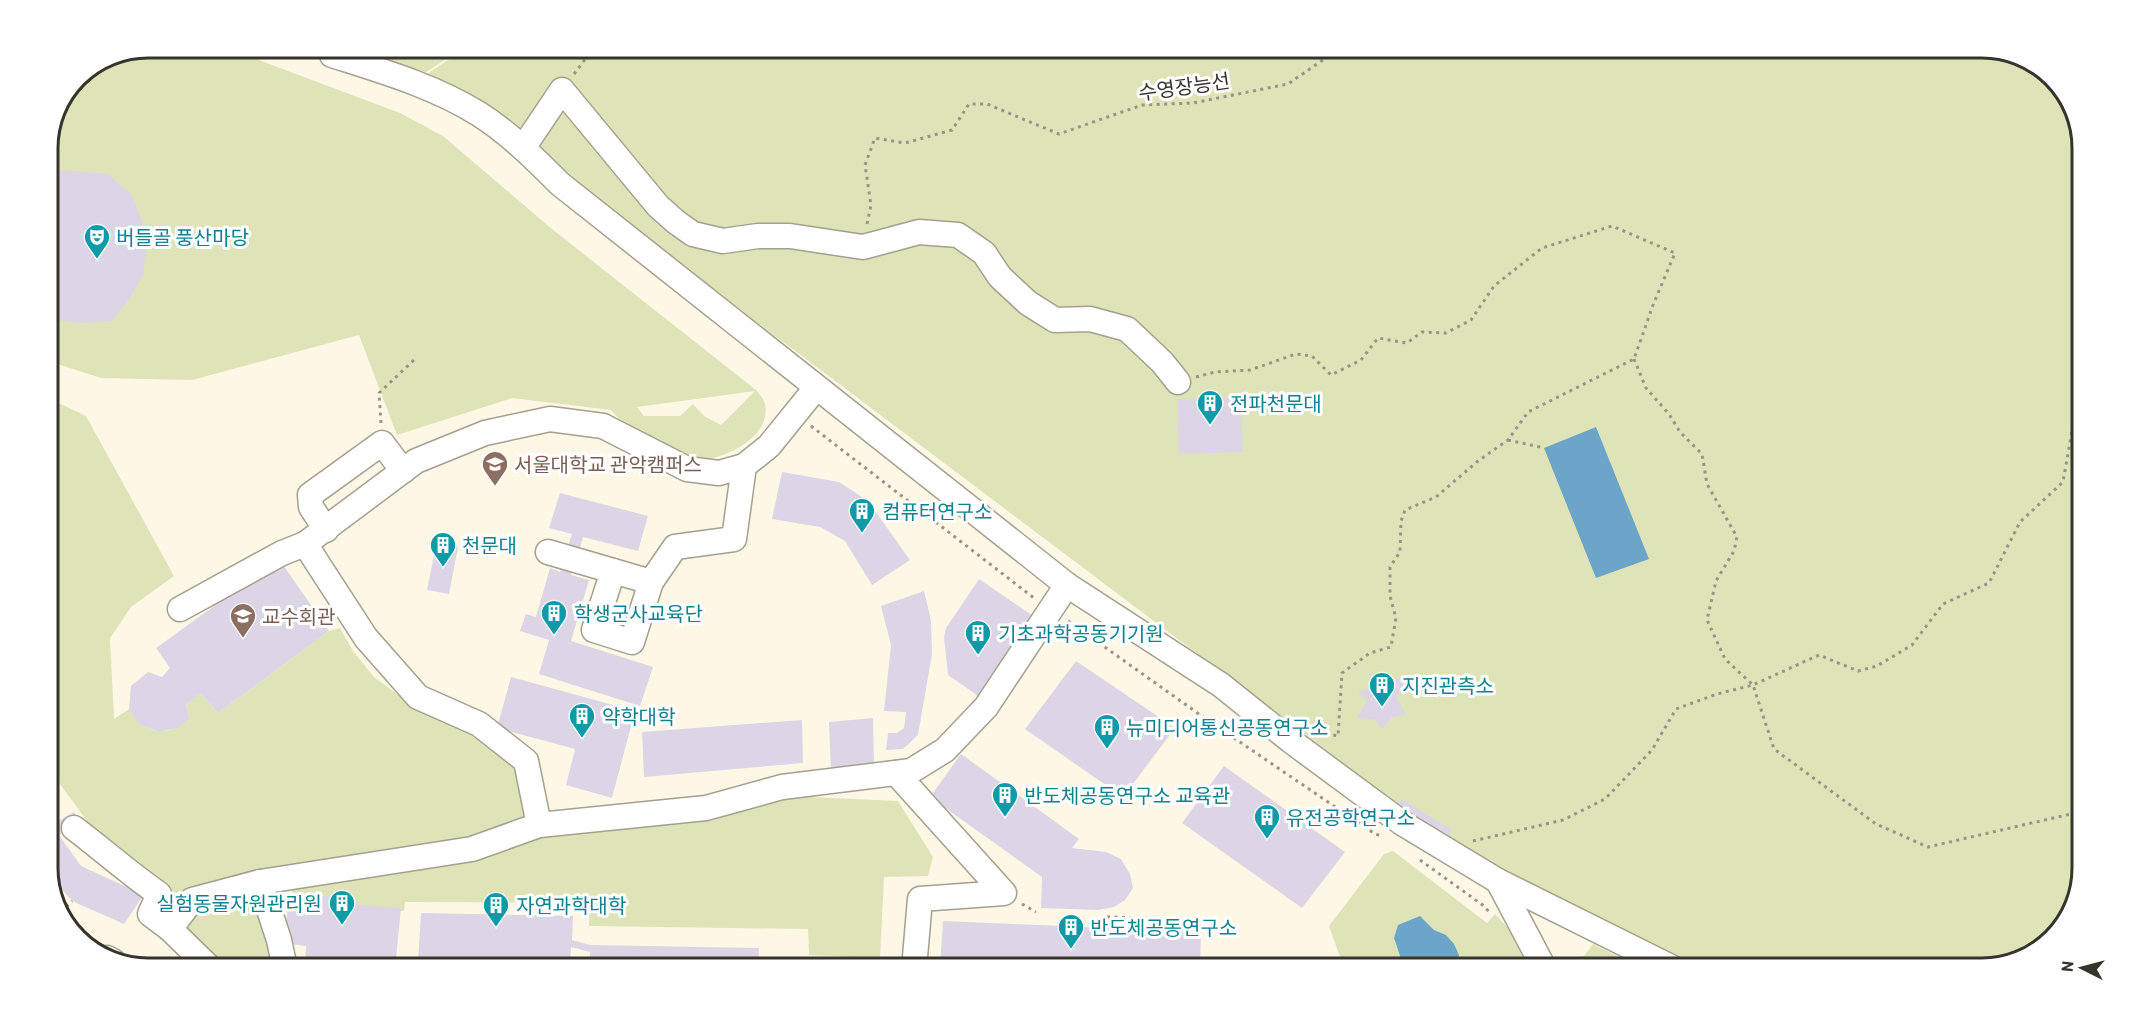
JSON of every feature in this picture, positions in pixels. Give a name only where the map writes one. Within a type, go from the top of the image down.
[{"type":"lane","points":[[341,58],[419,84],[478,114],[523,148],[560,184],[1067,585],[1221,685],[1402,823],[1498,881],[1668,958]]},
{"type":"lane","points":[[523,148],[562,90],[658,206],[693,234],[723,241],[758,236],[790,236],[863,247],[919,232],[958,235],[984,253],[1000,277],[1029,303],[1055,320],[1090,319],[1127,330],[1162,362],[1179,382]]},
{"type":"lane","points":[[180,609],[282,553],[305,544],[416,461],[484,433],[550,419],[603,426],[687,469],[719,473],[744,466],[769,446],[816,388]]},
{"type":"lane","points":[[326,530],[311,507],[310,495],[382,443],[403,471]]},
{"type":"lane","points":[[613,571],[594,630],[632,642],[651,582],[675,547],[734,539],[744,466]]},
{"type":"lane","points":[[305,544],[366,638],[418,697],[479,724],[526,761],[538,825]]},
{"type":"lane","points":[[548,552],[651,582]]},
{"type":"lane","points":[[170,929],[192,900],[260,882],[472,849],[538,825],[706,808],[782,787],[911,771],[945,750],[986,707],[1067,585]]},
{"type":"lane","points":[[896,773],[1004,893],[920,899],[915,957]]},
{"type":"lane","points":[[74,828],[159,894],[150,914],[170,929],[200,958]]},
{"type":"lane","points":[[1498,881],[1539,958]]},
{"type":"lane","points":[[260,882],[283,958]]},
{"type":"path","name":"수영장능선","points":[[863,247],[871,205],[865,165],[875,138],[905,143],[952,130],[969,104],[987,104],[1059,134],[1142,105],[1193,103],[1288,84],[1326,58]]},
{"type":"path","points":[[1179,382],[1215,372],[1250,370],[1296,354],[1312,356],[1331,375],[1361,360],[1378,338],[1407,343],[1422,332],[1446,333],[1471,320],[1494,286],[1542,248],[1612,226],[1675,253],[1653,304],[1634,359],[1646,388],[1670,414],[1680,432],[1702,454],[1707,484],[1737,537],[1734,550],[1716,581],[1707,620],[1725,658],[1753,685],[1774,749],[1876,824],[1928,847],[2072,814]]},
{"type":"path","points":[[1321,737],[1312,730],[1338,736],[1342,674],[1370,653],[1391,647],[1396,618],[1390,596],[1390,567],[1400,552],[1401,521],[1405,510],[1436,497],[1478,461],[1508,440],[1528,412],[1634,359]]},
{"type":"path","points":[[382,443],[379,393],[415,360]]},
{"type":"path","points":[[796,413],[1039,602]]},
{"type":"path","points":[[1442,848],[1563,820],[1605,799],[1653,750],[1676,709],[1717,694],[1753,685],[1819,655],[1858,671],[1877,666],[1912,645],[1943,604],[1989,584],[2020,522],[2063,482],[2071,434]]},
{"type":"path","points":[[1508,440],[1544,448]]},
{"type":"path","points":[[1062,617],[1206,719],[1376,834],[1389,838]]},
{"type":"path","points":[[1412,855],[1484,906],[1490,913]]},
{"type":"path","points":[[67,906],[72,902]]},
{"type":"path","points":[[1107,917],[1173,919]]},
{"type":"green space","points":[[148,58],[253,58],[400,113],[443,136],[552,229],[756,390],[764,401],[765,414],[762,426],[742,445],[730,452],[703,459],[691,459],[673,453],[618,418],[611,410],[512,398],[397,435],[359,335],[192,380],[101,378],[59,365],[59,143],[65,114],[85,85],[114,65]],"holes":[[[755,391],[721,425],[704,416],[693,404],[680,416],[644,416],[637,407]]]},
{"type":"green space","points":[[347,58],[448,58],[412,81]]},
{"type":"green space","points":[[451,58],[1982,58],[2016,65],[2036,77],[2056,98],[2067,120],[2071,143],[2072,868],[2065,902],[2053,922],[2032,942],[2016,951],[1993,957],[1670,958],[1438,835],[794,350],[421,78]]},
{"type":"green space","points":[[59,403],[86,416],[174,576],[131,607],[110,638],[114,719],[129,709],[150,729],[164,731],[172,729],[190,719],[186,704],[201,694],[218,713],[329,631],[340,628],[353,651],[374,677],[412,705],[474,730],[521,767],[528,818],[482,840],[190,896],[167,894],[115,859],[59,783]]},
{"type":"green space","points":[[786,796],[898,801],[933,857],[928,876],[884,877],[880,958],[809,955],[808,929],[589,926],[589,903],[405,902],[404,911],[314,909],[290,890],[474,852],[536,832],[711,821]]},
{"type":"green space","points":[[1393,851],[1487,923],[1495,914],[1511,931],[1529,958],[1458,958],[1459,955],[1446,935],[1434,931],[1394,938],[1401,958],[1340,958],[1329,926],[1384,854]]},
{"type":"green space","points":[[252,889],[273,958],[211,958],[188,934],[185,926],[191,914]]},
{"type":"green space","points":[[1593,944],[1621,958],[1570,958],[1584,956]]},
{"type":"water","points":[[1596,427],[1649,559],[1596,578],[1544,448]]},
{"type":"water","points":[[1420,916],[1434,930],[1446,935],[1454,944],[1458,958],[1401,958],[1394,938],[1398,925]]},
{"type":"building","name":"버들골 풍산마당","points":[[62,170],[108,174],[131,194],[142,221],[147,246],[143,275],[130,298],[112,321],[87,323],[61,321],[59,319],[59,173]]},
{"type":"building","name":"전파천문대","points":[[1241,397],[1243,452],[1179,454],[1177,399]]},
{"type":"building","name":"컴퓨터연구소","points":[[782,472],[839,482],[868,501],[910,560],[872,585],[845,541],[820,527],[772,519]]},
{"type":"building","name":"학생군사교육단","points":[[560,493],[648,516],[638,551],[583,537],[571,575],[589,580],[571,641],[653,667],[640,706],[539,674],[549,640],[520,631],[526,614],[536,617],[550,568],[560,572],[572,534],[549,528]]},
{"type":"building","name":"천문대","points":[[444,538],[454,541],[458,547],[449,594],[427,590],[437,541]]},
{"type":"building","name":"교수회관","points":[[279,559],[329,631],[218,713],[201,694],[186,704],[190,719],[177,728],[159,732],[139,724],[129,709],[131,686],[148,672],[162,677],[170,668],[156,648]]},
{"type":"building","name":"기초과학공동기기원","points":[[979,579],[1036,618],[981,698],[948,675],[944,637],[946,628]]},
{"type":"building","points":[[924,591],[931,620],[932,654],[918,735],[903,749],[886,750],[888,733],[897,733],[904,728],[906,712],[884,711],[891,645],[881,606]]},
{"type":"building","name":"뉴미디어통신공동연구소","points":[[1076,661],[1175,728],[1123,797],[1025,729]]},
{"type":"building","name":"지진관측소","points":[[1371,673],[1389,681],[1405,678],[1397,699],[1406,714],[1391,718],[1382,729],[1374,719],[1357,718],[1367,701],[1358,691],[1370,687]]},
{"type":"building","name":"약학대학","points":[[511,677],[635,711],[612,798],[566,785],[575,749],[497,728]]},
{"type":"building","points":[[873,718],[874,768],[831,772],[829,722]]},
{"type":"building","name":"약학대학","points":[[802,720],[803,763],[644,777],[642,732]]},
{"type":"building","name":"반도체공동연구소 교육관","points":[[961,754],[1079,839],[1072,848],[1106,852],[1121,859],[1130,874],[1133,888],[1125,900],[1114,907],[1098,910],[1041,908],[1042,877],[930,797]]},
{"type":"building","name":"유전공학연구소","points":[[1224,766],[1345,852],[1302,908],[1182,823]]},
{"type":"building","points":[[1402,799],[1452,830],[1442,846],[1392,815]]},
{"type":"building","points":[[74,812],[82,823],[59,835],[59,820]]},
{"type":"building","points":[[59,835],[81,866],[145,893],[124,924],[72,901],[60,885]]},
{"type":"building","name":"실험동물자원관리원","points":[[290,893],[337,897],[336,903],[401,908],[396,958],[305,958],[306,946],[283,943]]},
{"type":"building","name":"자연과학대학","points":[[421,913],[573,916],[572,940],[590,945],[759,948],[758,958],[590,958],[590,952],[571,947],[570,958],[418,958]]},
{"type":"building","name":"반도체공동연구소","points":[[943,921],[1201,932],[1200,958],[941,958]]},
{"type":"place","name":"버들골 풍산마당","points":[[97,260]]},
{"type":"place","name":"전파천문대","points":[[1210,426]]},
{"type":"place","name":"서울대학교 관악캠퍼스","points":[[495,487]]},
{"type":"place","name":"컴퓨터연구소","points":[[862,534]]},
{"type":"place","name":"천문대","points":[[443,568]]},
{"type":"place","name":"학생군사교육단","points":[[554,636]]},
{"type":"place","name":"교수회관","points":[[243,639]]},
{"type":"place","name":"기초과학공동기기원","points":[[978,656]]},
{"type":"place","name":"지진관측소","points":[[1382,708]]},
{"type":"place","name":"약학대학","points":[[582,739]]},
{"type":"place","name":"뉴미디어통신공동연구소","points":[[1107,750]]},
{"type":"place","name":"반도체공동연구소 교육관","points":[[1005,818]]},
{"type":"place","name":"유전공학연구소","points":[[1267,840]]},
{"type":"place","name":"실험동물자원관리원","points":[[342,926]]},
{"type":"place","name":"자연과학대학","points":[[496,928]]},
{"type":"place","name":"반도체공동연구소","points":[[1071,950]]}]
